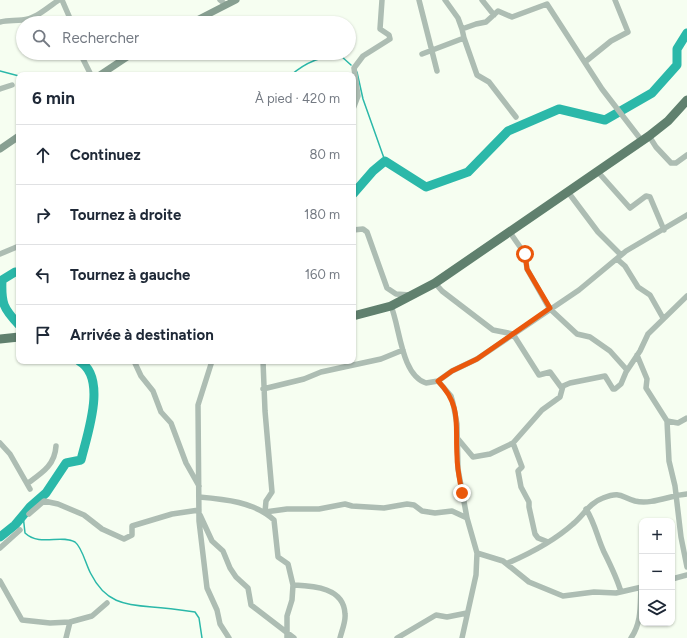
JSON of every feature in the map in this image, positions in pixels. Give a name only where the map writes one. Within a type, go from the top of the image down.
[{"type":"highway","points":[[356,315],[381,310],[391,306],[435,283],[646,138],[668,121],[687,100]]},
{"type":"highway","points":[[0,339],[16,337]]},
{"type":"main road","points":[[202,16],[223,3],[236,0]]},
{"type":"main road","points":[[104,72],[122,60]]},
{"type":"main road","points":[[0,149],[16,138]]},
{"type":"street","points":[[34,16],[59,0]]},
{"type":"street","points":[[62,0],[69,16]]},
{"type":"street","points":[[355,72],[354,68],[363,56],[390,39],[389,36],[380,29],[382,0]]},
{"type":"street","points":[[419,0],[437,71]]},
{"type":"street","points":[[445,0],[458,18],[478,75],[489,82],[516,117]]},
{"type":"street","points":[[482,0],[494,15]]},
{"type":"street","points":[[585,62],[611,40],[628,32],[615,0]]},
{"type":"street","points":[[462,29],[486,22],[500,11],[508,16],[519,16],[549,2],[585,62],[623,117],[672,163],[676,163],[687,155]]},
{"type":"street","points":[[0,22],[10,19],[16,19]]},
{"type":"street","points":[[422,54],[464,38]]},
{"type":"street","points":[[84,60],[90,72]]},
{"type":"street","points":[[356,82],[358,96],[356,101]]},
{"type":"street","points":[[0,90],[12,85]]},
{"type":"street","points":[[598,172],[630,208],[646,196],[650,197],[664,230]]},
{"type":"street","points":[[568,192],[619,257],[638,287],[648,292],[663,318]]},
{"type":"street","points":[[391,306],[395,316],[403,350],[411,370],[418,380],[426,383],[438,381],[452,371],[477,359],[550,308],[579,290],[619,257],[687,215]]},
{"type":"street","points":[[356,230],[363,229],[367,232],[387,288],[396,294],[412,296]]},
{"type":"street","points":[[510,231],[525,254],[527,269],[550,308],[577,334],[590,337],[610,351],[627,370]]},
{"type":"street","points":[[0,254],[16,247]]},
{"type":"street","points":[[435,283],[442,291],[493,330],[513,334],[539,375],[550,372],[561,387],[560,397],[545,408],[513,443],[494,453],[475,458],[458,438]]},
{"type":"street","points":[[561,387],[570,383],[605,376],[615,389],[621,384],[627,370],[648,334],[687,296]]},
{"type":"street","points":[[263,389],[304,379],[321,372],[381,359],[403,350]]},
{"type":"street","points":[[637,355],[647,379],[646,388],[667,421],[669,460],[687,567]]},
{"type":"street","points":[[135,364],[141,376],[153,391],[161,412],[171,423],[186,463],[199,486]]},
{"type":"street","points":[[211,364],[198,405],[199,511],[207,588],[220,624],[229,638]]},
{"type":"street","points":[[263,364],[263,389],[272,492],[266,501],[265,512]]},
{"type":"street","points":[[438,381],[451,396],[453,403],[458,438],[458,470],[467,518],[477,553],[476,575],[462,638]]},
{"type":"street","points":[[667,421],[678,423],[687,418]]},
{"type":"street","points":[[0,442],[10,454],[29,486],[51,464],[55,455],[56,446]]},
{"type":"street","points":[[513,443],[522,465],[518,471],[520,484],[529,502],[528,507],[535,534],[538,538],[548,542]]},
{"type":"street","points":[[508,563],[534,552],[574,524],[586,509],[598,500],[614,495],[622,495],[637,501],[687,494]]},
{"type":"street","points":[[199,496],[225,500],[265,512],[287,509],[319,509],[345,504],[352,506],[384,508],[407,504],[414,505],[422,512],[435,513],[452,511],[467,518]]},
{"type":"street","points":[[29,514],[44,501],[58,504],[84,515],[102,529],[124,539],[132,535],[132,526],[172,514],[199,511]]},
{"type":"street","points":[[586,509],[594,520],[600,540],[614,570],[622,592]]},
{"type":"street","points":[[199,511],[212,541],[222,551],[236,577],[248,588],[251,605],[286,635],[294,638]]},
{"type":"street","points":[[265,512],[274,521],[278,556],[288,564],[293,585],[292,600],[287,616],[286,635]]},
{"type":"street","points":[[0,548],[20,530]]},
{"type":"street","points":[[477,553],[498,558],[508,563],[529,582],[557,595],[568,596],[594,592],[622,592],[639,588]]},
{"type":"street","points":[[675,578],[687,575]]},
{"type":"street","points":[[0,581],[22,620],[50,623],[70,622],[92,616],[107,603]]},
{"type":"street","points":[[293,585],[320,587],[338,597],[343,605],[345,614],[340,638]]},
{"type":"street","points":[[631,638],[640,620],[642,590]]},
{"type":"street","points":[[397,638],[436,615],[447,617],[467,612]]},
{"type":"street","points":[[66,638],[70,622]]},
{"type":"waterway","points":[[356,191],[373,171],[385,161],[426,187],[468,172],[508,131],[559,109],[605,120],[652,93],[677,65],[677,49],[687,33]]},
{"type":"waterway","points":[[295,72],[302,66],[314,60]]},
{"type":"waterway","points":[[345,60],[351,65]]},
{"type":"waterway","points":[[0,71],[16,75]]},
{"type":"waterway","points":[[357,72],[363,99],[385,161]]},
{"type":"waterway","points":[[16,272],[2,280],[4,305],[16,322]]},
{"type":"waterway","points":[[0,537],[15,525],[30,507],[46,493],[66,463],[81,460],[91,422],[94,393],[92,380],[88,369],[82,364]]},
{"type":"waterway","points":[[23,515],[25,533],[31,537],[44,540],[63,539],[75,542],[80,548],[96,583],[102,591],[109,596],[116,600],[133,605],[195,612],[199,618],[202,638]]},
{"type":"route","points":[[462,493],[458,470],[457,424],[453,403],[451,396],[438,381],[452,371],[477,359],[550,308],[527,269],[525,254]]}]
